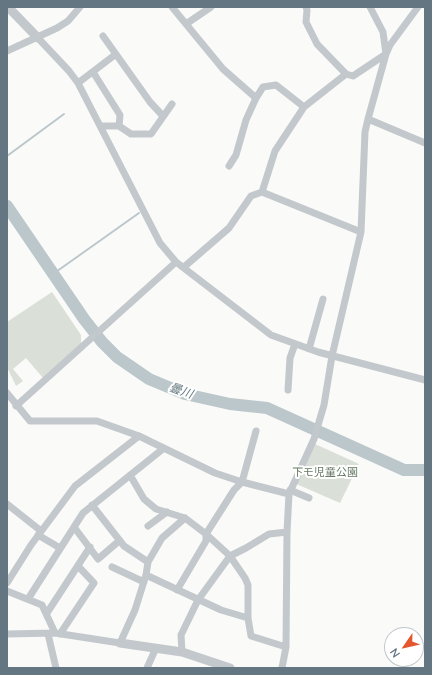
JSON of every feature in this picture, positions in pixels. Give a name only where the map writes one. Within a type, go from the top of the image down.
[{"type":"street","points":[[8,7],[69,71],[78,83],[160,243],[176,262],[271,335],[332,356],[425,380]]},
{"type":"street","points":[[7,52],[38,38],[68,21],[80,7]]},
{"type":"street","points":[[172,7],[223,69],[256,98]]},
{"type":"street","points":[[186,24],[211,7]]},
{"type":"street","points":[[370,7],[383,32],[386,54]]},
{"type":"street","points":[[282,668],[286,647],[287,532],[289,492],[319,428],[332,356],[361,232],[365,132],[368,119],[386,54],[390,45],[418,7]]},
{"type":"street","points":[[309,8],[306,22],[317,44],[346,74],[352,76],[386,54]]},
{"type":"street","points":[[103,36],[150,102],[163,116]]},
{"type":"street","points":[[78,83],[116,54]]},
{"type":"street","points":[[93,72],[120,115],[119,126]]},
{"type":"street","points":[[262,192],[275,151],[304,107],[346,74]]},
{"type":"street","points":[[229,166],[236,155],[246,120],[263,87],[276,85],[304,107]]},
{"type":"street","points":[[101,126],[119,126],[131,134],[151,134],[172,104]]},
{"type":"street","points":[[368,119],[425,143]]},
{"type":"street","points":[[184,267],[226,232],[251,196],[262,192],[361,232]]},
{"type":"street","points":[[16,406],[176,262]]},
{"type":"street","points":[[309,349],[323,300]]},
{"type":"street","points":[[288,390],[290,358],[295,344]]},
{"type":"street","points":[[7,393],[16,406],[30,421],[97,421],[138,436],[215,473],[242,482],[309,498]]},
{"type":"street","points":[[178,590],[206,541],[206,534],[234,490],[242,482],[256,431]]},
{"type":"street","points":[[7,583],[40,533],[75,486],[138,436]]},
{"type":"street","points":[[28,599],[83,513],[164,448]]},
{"type":"street","points":[[130,475],[144,499],[156,509],[185,518],[206,534],[230,556],[248,585],[248,618],[251,636],[286,647]]},
{"type":"street","points":[[7,504],[40,533],[60,548]]},
{"type":"street","points":[[92,506],[119,541],[148,562]]},
{"type":"street","points":[[148,526],[167,512]]},
{"type":"street","points":[[120,643],[131,623],[145,578],[148,562],[162,538],[185,518]]},
{"type":"street","points":[[74,527],[98,559],[119,541]]},
{"type":"street","points":[[182,652],[181,635],[198,600],[230,556],[269,534],[287,532]]},
{"type":"street","points":[[47,613],[90,548]]},
{"type":"street","points":[[54,634],[94,583],[78,566]]},
{"type":"street","points":[[112,567],[178,590],[221,610],[248,618]]},
{"type":"street","points":[[7,591],[42,606],[47,613],[54,634],[56,668]]},
{"type":"street","points":[[7,634],[54,634],[156,648],[182,652],[230,668]]},
{"type":"street","points":[[147,668],[156,648]]},
{"type":"green space","points":[[52,292],[81,335],[81,344],[43,378],[26,358],[13,369],[23,381],[16,386],[7,367],[7,322]]},
{"type":"green space","name":"下モ児童公園","points":[[315,444],[359,464],[340,503],[294,483]]},
{"type":"waterway","points":[[7,156],[64,114]]},
{"type":"waterway","name":"曇川","points":[[7,206],[84,319],[102,342],[117,357],[149,379],[185,394],[230,404],[267,408],[404,470],[425,470]]},
{"type":"waterway","points":[[53,274],[139,213]]}]
